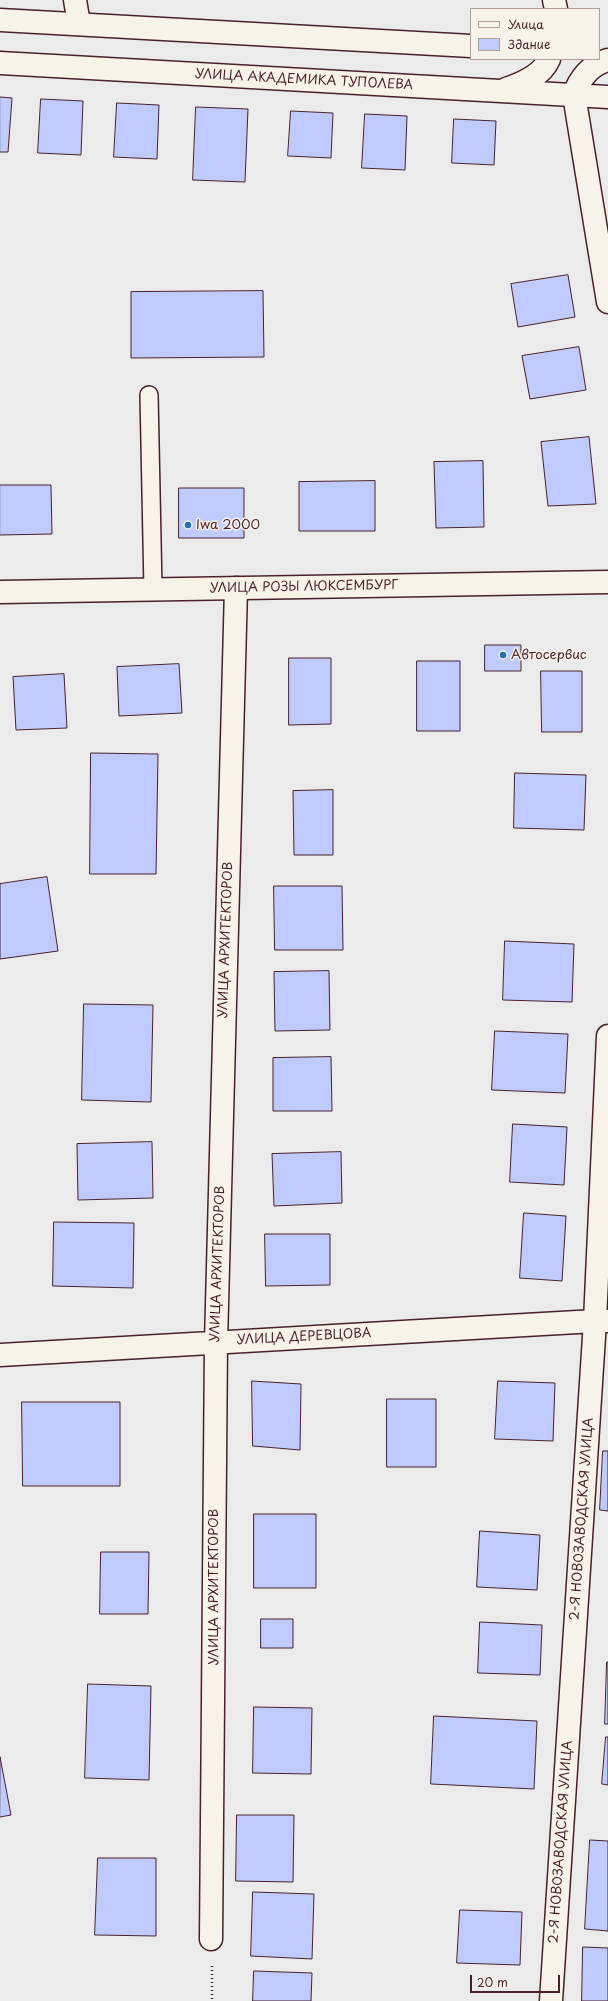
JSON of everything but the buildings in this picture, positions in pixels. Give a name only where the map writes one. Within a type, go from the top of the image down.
[{"type":"street","points":[[76,0],[79,24]]},
{"type":"street","points":[[0,20],[470,46]]},
{"type":"street","points":[[501,91],[522,84],[536,74],[548,60]]},
{"type":"street","points":[[608,60],[602,61],[588,72],[578,83],[574,95],[608,302]]},
{"type":"street","name":"УЛИЦА АКАДЕМИКА ТУПОЛЕВА","points":[[0,63],[608,97]]},
{"type":"street","name":"УЛИЦА РОЗЫ ЛЮКСЕМБУРГ","points":[[0,592],[608,582]]},
{"type":"street","name":"УЛИЦА АРХИТЕКТОРОВ","points":[[212,1939],[216,1342],[236,588]]},
{"type":"street","name":"2-Я НОВОЗАВОДСКАЯ УЛИЦА","points":[[550,2001],[602,1321],[608,1036]]},
{"type":"street","name":"УЛИЦА ДЕРЕВЦОВА","points":[[0,1355],[602,1321]]},
{"type":"lane","points":[[149,395],[153,589]]},
{"type":"path","points":[[212,1939],[212,2001]]},
{"type":"place","name":"Iwa 2000","points":[[188,525]]},
{"type":"place","name":"Автосервис","points":[[503,655]]}]
